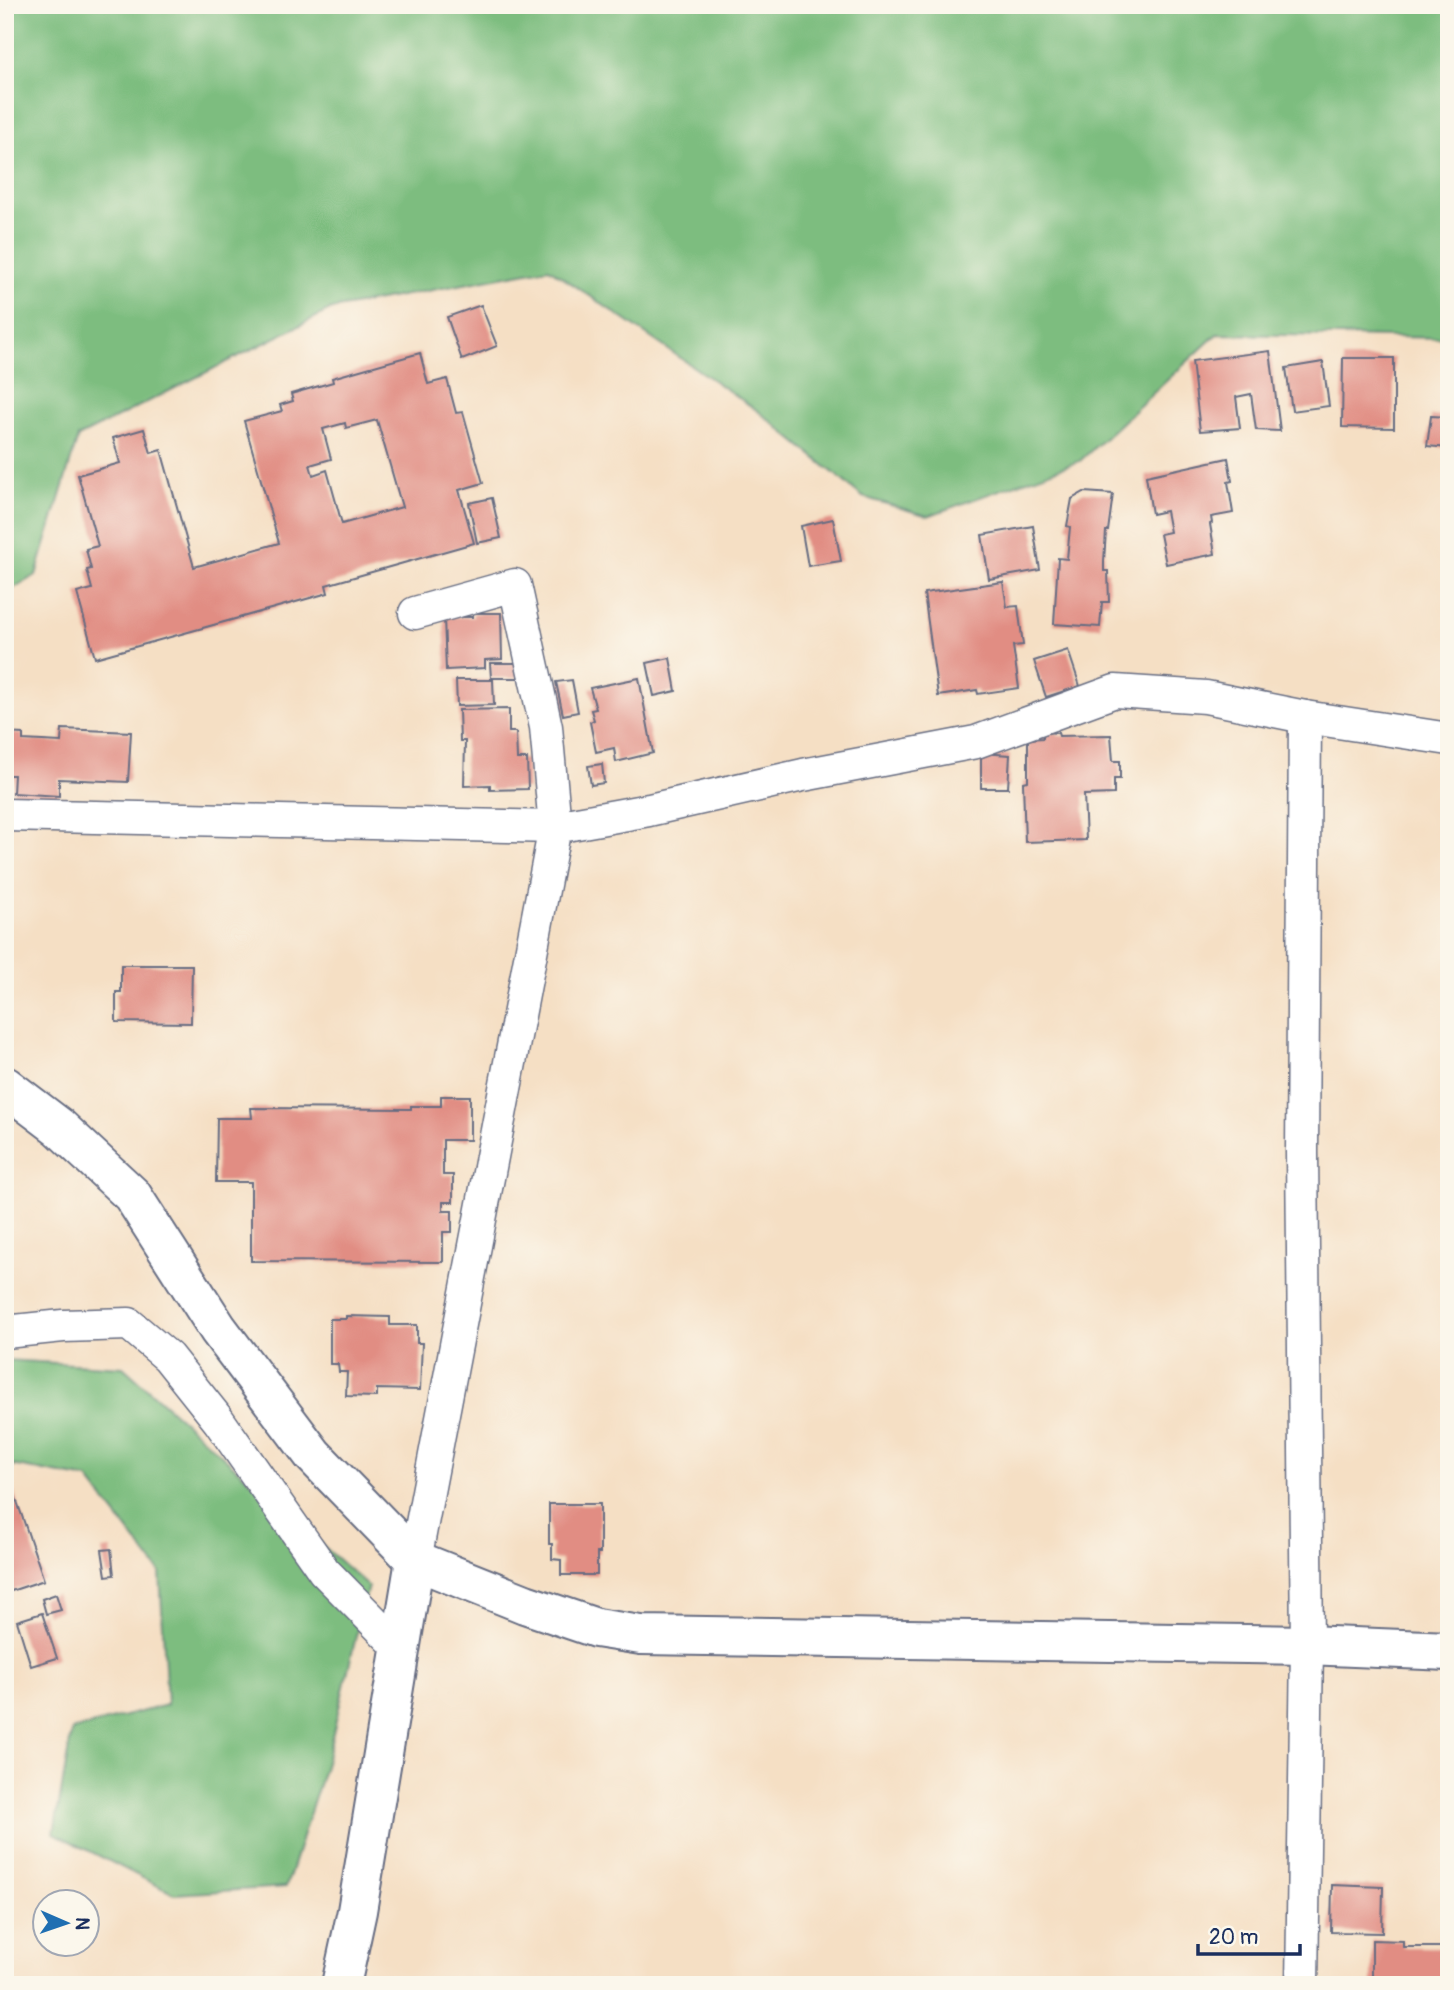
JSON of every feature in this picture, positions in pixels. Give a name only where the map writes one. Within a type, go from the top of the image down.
[{"type":"street","points":[[341,1985],[357,1911],[415,1560],[555,827],[546,727],[515,585],[415,613]]},
{"type":"street","points":[[5,815],[555,827],[976,742],[1115,691],[1206,697],[1305,717],[1449,739]]},
{"type":"street","points":[[1302,1985],[1307,1645],[1302,1166],[1305,717]]},
{"type":"street","points":[[5,1086],[59,1127],[132,1195],[218,1329],[313,1455],[415,1560],[525,1604],[596,1628],[641,1635],[1307,1645],[1449,1651]]},
{"type":"street","points":[[5,1332],[63,1326],[129,1324],[168,1357],[219,1421],[324,1572],[402,1650]]},
{"type":"green space","points":[[5,5],[1449,5],[1449,338],[1217,334],[1080,461],[928,516],[863,497],[758,411],[549,268],[332,309],[78,437],[36,575],[5,593]]},
{"type":"green space","points":[[5,1360],[123,1367],[368,1586],[325,1766],[286,1887],[174,1894],[54,1833],[72,1730],[167,1705],[160,1572],[88,1479],[5,1464]]},
{"type":"building","points":[[481,305],[497,346],[462,360],[447,317]]},
{"type":"building","points":[[1270,351],[1280,431],[1256,430],[1251,394],[1236,397],[1240,428],[1200,431],[1192,361]]},
{"type":"building","points":[[420,353],[428,384],[447,379],[456,413],[463,412],[483,483],[459,490],[474,543],[326,585],[328,593],[95,658],[77,593],[92,589],[87,570],[91,569],[86,549],[98,546],[78,475],[120,463],[113,438],[144,429],[151,453],[161,450],[194,567],[279,543],[244,421],[282,411],[280,405],[293,401],[291,394],[333,382],[332,378]],"holes":[[[377,420],[402,507],[342,524],[327,470],[313,475],[310,465],[331,459],[323,429],[345,423],[346,428]]]},
{"type":"building","points":[[1343,358],[1394,358],[1394,428],[1342,427]]},
{"type":"building","points":[[1323,362],[1329,406],[1292,411],[1286,368]]},
{"type":"building","points":[[1431,416],[1449,417],[1449,448],[1427,446]]},
{"type":"building","points":[[1228,458],[1232,481],[1228,482],[1233,513],[1211,517],[1215,554],[1166,564],[1160,534],[1170,532],[1166,511],[1152,514],[1146,476]]},
{"type":"building","points":[[1084,492],[1113,494],[1104,561],[1104,571],[1108,571],[1109,602],[1102,602],[1100,627],[1054,624],[1058,558],[1067,559],[1070,527],[1067,526],[1072,499]]},
{"type":"building","points":[[492,498],[501,538],[477,543],[469,503]]},
{"type":"building","points":[[833,519],[841,561],[808,566],[801,526]]},
{"type":"building","points":[[1033,526],[1040,570],[989,579],[982,535]]},
{"type":"building","points":[[1003,582],[1007,607],[1018,606],[1023,645],[1013,646],[1019,688],[978,694],[977,690],[938,696],[924,593]]},
{"type":"building","points":[[473,613],[501,613],[502,659],[485,660],[485,668],[446,670],[444,617],[473,617]]},
{"type":"building","points":[[1068,650],[1080,686],[1046,697],[1034,661]]},
{"type":"building","points":[[670,658],[676,691],[654,696],[647,663]]},
{"type":"building","points":[[490,663],[518,663],[518,678],[491,678]]},
{"type":"building","points":[[639,678],[653,753],[616,762],[614,748],[596,752],[590,722],[594,720],[591,710],[596,709],[590,688]]},
{"type":"building","points":[[456,680],[493,680],[494,705],[457,706]]},
{"type":"building","points":[[572,680],[578,712],[563,715],[556,682]]},
{"type":"building","points":[[509,709],[509,732],[516,732],[517,759],[527,759],[528,789],[490,790],[490,785],[464,786],[465,741],[460,741],[459,710]]},
{"type":"building","points":[[62,729],[131,732],[128,782],[59,779],[59,796],[13,793],[14,775],[5,775],[5,733],[23,734],[23,740],[61,742]]},
{"type":"building","points":[[1043,732],[1058,733],[1059,736],[1111,735],[1113,761],[1120,761],[1120,779],[1114,779],[1114,794],[1084,795],[1086,840],[1025,842],[1023,782],[1028,781],[1028,739],[1043,738]]},
{"type":"building","points":[[981,753],[1010,755],[1008,788],[981,788]]},
{"type":"building","points":[[602,764],[604,783],[591,785],[588,766]]},
{"type":"building","points":[[121,965],[192,965],[191,1023],[116,1022],[116,992],[121,992]]},
{"type":"building","points":[[441,1096],[470,1096],[470,1140],[443,1140],[443,1175],[453,1175],[453,1202],[443,1202],[443,1211],[452,1211],[452,1232],[443,1232],[443,1262],[251,1261],[251,1182],[216,1182],[217,1118],[252,1118],[251,1108],[411,1109],[411,1106],[441,1106]]},
{"type":"building","points":[[346,1316],[390,1317],[390,1325],[417,1325],[417,1343],[422,1343],[420,1390],[377,1389],[377,1397],[346,1396],[347,1372],[339,1372],[338,1364],[330,1364],[330,1319],[346,1319]]},
{"type":"building","points":[[10,1481],[44,1580],[5,1593],[5,1483]]},
{"type":"building","points":[[549,1504],[600,1504],[597,1575],[561,1575],[561,1560],[552,1559],[552,1544],[549,1544]]},
{"type":"building","points":[[111,1549],[114,1575],[106,1576],[102,1550]]},
{"type":"building","points":[[56,1594],[61,1610],[46,1614],[42,1599]]},
{"type":"building","points":[[42,1613],[57,1658],[31,1666],[17,1621]]},
{"type":"building","points":[[1332,1885],[1383,1887],[1382,1933],[1331,1932]]},
{"type":"building","points":[[1372,1940],[1403,1941],[1403,1947],[1449,1947],[1449,1985],[1372,1985]]}]
